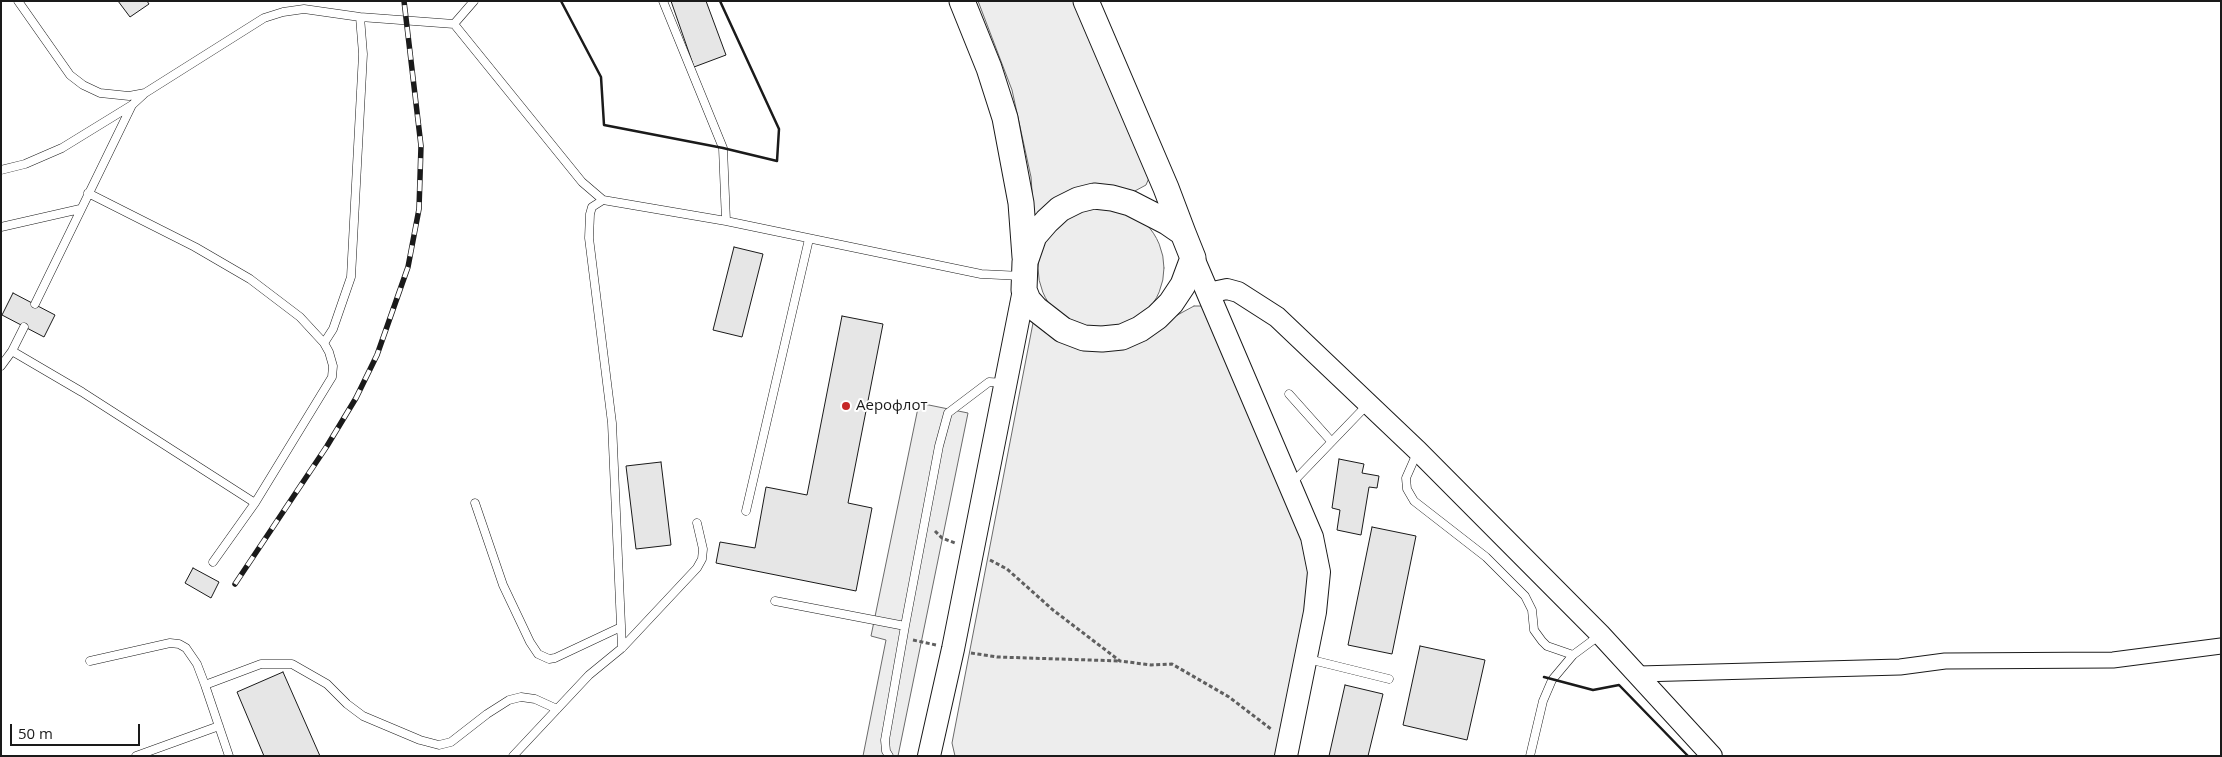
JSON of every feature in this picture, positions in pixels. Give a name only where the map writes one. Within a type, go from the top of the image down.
[{"type":"main road","points":[[962,1],[990,68],[1005,118],[1021,203],[1028,300],[1036,309],[1062,330],[1084,338],[1102,340],[1122,337],[1140,329],[1157,317],[1171,303],[1183,285],[1193,258]]},
{"type":"main road","points":[[1086,1],[1312,537],[1318,572],[1315,612],[1288,747]]},
{"type":"main road","points":[[929,756],[953,649],[1007,384],[1025,276],[1034,236],[1060,209],[1078,200],[1094,196],[1112,198],[1150,211],[1183,233]]},
{"type":"street","points":[[1208,293],[1227,289],[1238,292],[1277,317],[1418,451],[1600,634],[1639,674],[1712,756]]},
{"type":"street","points":[[1639,674],[1900,667],[1945,660],[2113,660],[2221,646]]},
{"type":"lane","points":[[18,1],[70,75],[84,85],[112,95],[129,96],[145,93]]},
{"type":"lane","points":[[454,24],[474,1]]},
{"type":"lane","points":[[663,1],[723,148],[726,220]]},
{"type":"lane","points":[[1,170],[25,164],[62,148],[132,105],[145,93],[264,18],[283,12],[304,9],[360,17],[454,24],[582,182],[603,200],[726,220],[981,274],[1025,276]]},
{"type":"lane","points":[[324,343],[333,329],[351,277],[363,54],[360,17]]},
{"type":"lane","points":[[35,304],[132,105]]},
{"type":"lane","points":[[88,193],[195,247],[250,279],[300,317],[324,343],[333,366],[332,377],[255,503],[212,562]]},
{"type":"lane","points":[[603,200],[592,207],[589,238],[612,423],[622,648]]},
{"type":"lane","points":[[1,227],[80,209]]},
{"type":"lane","points":[[746,511],[809,239]]},
{"type":"lane","points":[[1,366],[12,351],[24,327]]},
{"type":"lane","points":[[12,351],[82,392],[255,503]]},
{"type":"lane","points":[[889,756],[886,751],[885,740],[904,626],[939,446],[948,413],[989,382],[1007,384]]},
{"type":"lane","points":[[1288,394],[1331,441]]},
{"type":"lane","points":[[1291,484],[1368,404]]},
{"type":"lane","points":[[1418,451],[1406,478],[1407,489],[1414,501],[1486,557],[1525,596],[1532,610],[1534,630],[1547,646],[1573,655]]},
{"type":"lane","points":[[475,503],[503,585],[530,642],[538,654],[549,659],[555,658],[620,627]]},
{"type":"lane","points":[[513,756],[589,675],[622,648],[697,568],[702,559],[703,549],[697,523]]},
{"type":"lane","points":[[775,600],[904,626]]},
{"type":"lane","points":[[1530,756],[1543,701],[1550,683],[1559,669],[1573,655],[1600,634]]},
{"type":"lane","points":[[90,662],[170,643],[179,644],[186,648],[196,664],[205,685],[229,756]]},
{"type":"lane","points":[[1306,659],[1389,679]]},
{"type":"lane","points":[[205,685],[261,664],[292,664],[327,684],[347,704],[363,716],[420,740],[439,745],[451,742],[487,714],[510,700],[521,697],[534,699],[557,709]]},
{"type":"lane","points":[[136,756],[219,726]]},
{"type":"path","points":[[924,520],[942,538],[973,550],[1007,569],[1053,610],[1120,661]]},
{"type":"path","points":[[902,638],[997,657],[1120,661],[1151,665],[1172,664],[1229,697],[1274,732],[1288,747]]},
{"type":"shaded area","points":[[978,1],[1073,1],[1149,178],[1146,185],[1133,192],[1034,219],[1031,177],[1012,90]]},
{"type":"shaded area","points":[[1101,205],[1125,210],[1146,223],[1159,244],[1164,268],[1159,292],[1146,313],[1125,326],[1101,331],[1077,326],[1056,313],[1043,292],[1038,268],[1043,244],[1056,223],[1077,210]]},
{"type":"shaded area","points":[[1194,306],[1202,306],[1291,500],[1314,579],[1278,756],[955,756],[952,743],[1033,323],[1038,322],[1055,333],[1170,319]]},
{"type":"shaded area","points":[[919,403],[968,413],[898,756],[863,756],[886,640],[871,636]]},
{"type":"building","points":[[118,1],[147,1],[149,4],[130,17]]},
{"type":"building","points":[[671,1],[706,1],[726,55],[694,67]]},
{"type":"building","points":[[734,247],[763,254],[742,337],[713,330]]},
{"type":"building","points":[[13,293],[55,315],[44,337],[2,315]]},
{"type":"building","name":"Аерофлот","points":[[842,316],[883,324],[848,503],[872,508],[856,591],[716,563],[720,542],[755,548],[766,487],[807,495]]},
{"type":"building","points":[[1339,459],[1364,464],[1362,473],[1379,476],[1377,488],[1369,487],[1361,535],[1337,530],[1340,510],[1332,508]]},
{"type":"building","points":[[661,462],[671,545],[636,549],[626,466]]},
{"type":"building","points":[[1372,527],[1416,536],[1392,654],[1348,645]]},
{"type":"building","points":[[193,568],[219,582],[211,598],[185,583]]},
{"type":"building","points":[[1420,646],[1485,660],[1467,740],[1403,725]]},
{"type":"building","points":[[283,672],[320,756],[264,756],[237,692]]},
{"type":"building","points":[[1345,685],[1383,694],[1368,756],[1329,756]]},
{"type":"railway","points":[[235,584],[327,446],[356,398],[377,355],[408,267],[419,209],[421,146],[404,1]]},
{"type":"wall","points":[[561,1],[601,77],[604,125],[723,148],[777,161],[779,129],[720,1]]},
{"type":"wall","points":[[1544,677],[1593,690],[1619,685],[1688,756]]},
{"type":"place","name":"Аерофлот","points":[[846,406]]}]
